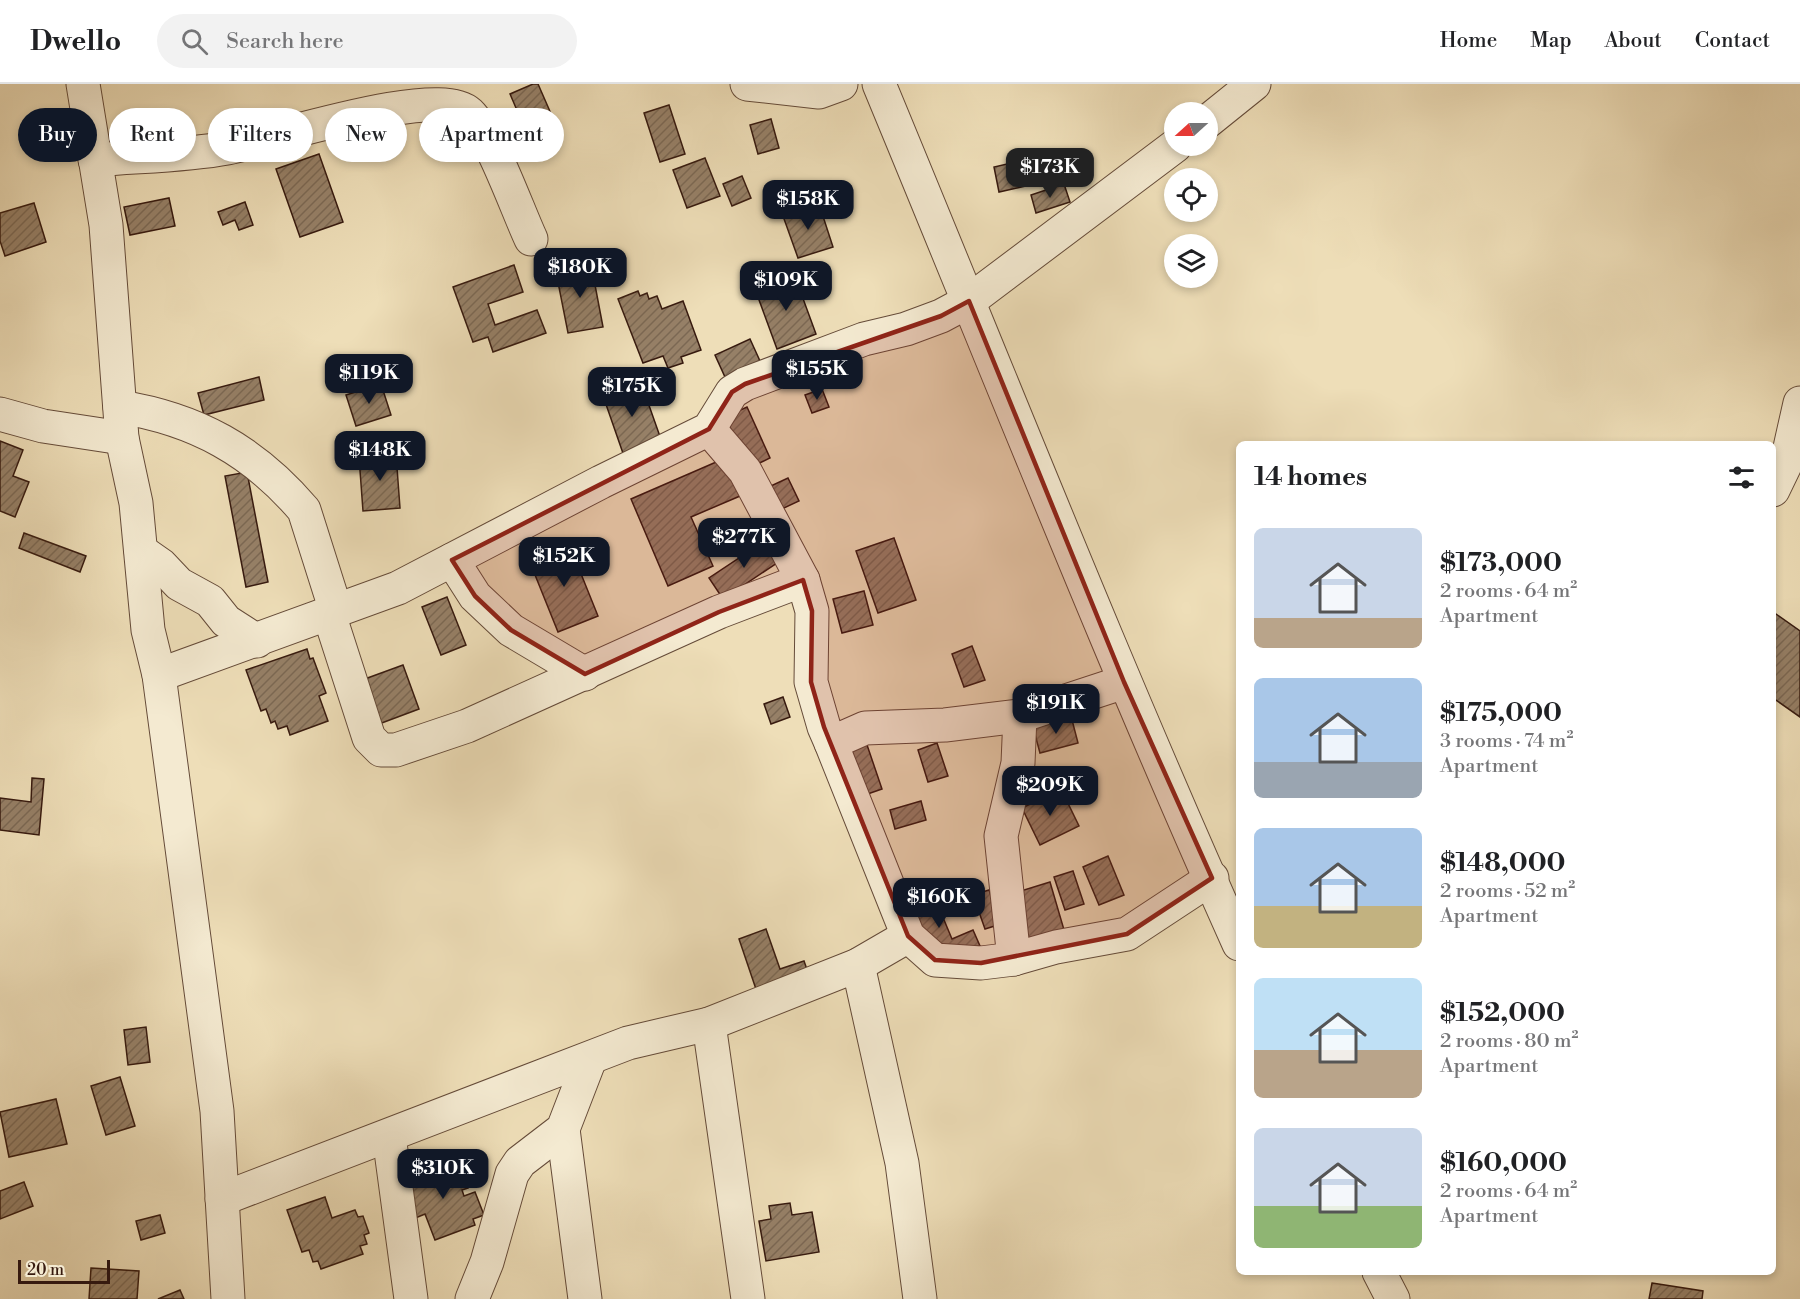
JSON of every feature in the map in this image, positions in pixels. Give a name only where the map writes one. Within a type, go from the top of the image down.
[{"type":"street","points":[[83,84],[87,108]]},
{"type":"street","points":[[747,84],[819,92],[840,84]]},
{"type":"street","points":[[879,84],[1124,682],[1236,928]]},
{"type":"street","points":[[1222,103],[1254,84]]},
{"type":"street","points":[[97,160],[225,148],[397,106],[446,103],[468,112],[484,133],[531,239]]},
{"type":"street","points":[[159,675],[398,588],[601,482],[709,429],[732,392],[745,384],[864,339],[906,329],[941,316],[969,301],[1164,154]]},
{"type":"street","points":[[95,162],[106,225],[121,423],[136,503],[148,630],[159,675],[217,1111],[228,1299]]},
{"type":"street","points":[[1776,484],[1787,461],[1800,403]]},
{"type":"street","points":[[0,414],[43,426],[121,423],[165,415],[198,427],[246,456],[293,497],[304,510],[369,738],[381,750],[396,750],[467,726],[719,612],[803,580]]},
{"type":"street","points":[[709,429],[745,471],[803,580],[813,611],[812,682],[831,743],[908,936],[935,960],[981,963],[1014,959],[1056,947],[1126,933],[1212,878]]},
{"type":"street","points":[[141,551],[161,565],[179,584],[210,601],[226,621],[257,640]]},
{"type":"street","points":[[452,560],[475,596],[511,630],[585,674]]},
{"type":"street","points":[[831,743],[866,728],[945,725],[1020,716],[1124,682]]},
{"type":"street","points":[[1014,959],[1001,836],[1018,763],[1020,716]]},
{"type":"street","points":[[222,1199],[628,1044],[709,1023],[858,965],[908,936]]},
{"type":"street","points":[[858,965],[902,1163],[920,1299]]},
{"type":"street","points":[[709,1023],[748,1299]]},
{"type":"street","points":[[585,1299],[563,1129],[590,1059]]},
{"type":"street","points":[[472,1299],[487,1262],[512,1174],[520,1162],[563,1129]]},
{"type":"street","points":[[389,1136],[411,1299]]},
{"type":"street","points":[[1381,1275],[1393,1299]]},
{"type":"highlighted area","points":[[969,301],[1124,682],[1212,878],[1127,934],[981,963],[935,960],[908,936],[824,727],[811,682],[812,611],[803,580],[719,612],[585,674],[511,630],[475,596],[452,560],[709,429],[732,392],[745,384],[941,316]]},
{"type":"building","points":[[538,84],[548,108],[516,108],[510,94]]},
{"type":"building","points":[[669,105],[685,154],[660,162],[644,113]]},
{"type":"building","points":[[771,119],[779,148],[758,154],[750,125]]},
{"type":"building","points":[[1055,153],[1061,178],[999,192],[994,167]]},
{"type":"building","points":[[319,154],[343,222],[300,237],[276,169],[296,162],[313,162],[313,156]]},
{"type":"building","points":[[705,158],[720,196],[687,208],[673,170]]},
{"type":"building","points":[[742,176],[751,198],[732,206],[723,184]]},
{"type":"building","points":[[1064,184],[1070,202],[1036,213],[1031,195]]},
{"type":"building","points":[[169,198],[175,226],[130,235],[124,207]]},
{"type":"building","points":[[245,202],[253,225],[239,230],[235,220],[223,225],[218,212]]},
{"type":"building","points":[[34,203],[46,242],[5,256],[0,241],[0,213]]},
{"type":"building","points":[[819,204],[833,247],[798,258],[783,216]]},
{"type":"building","points":[[591,264],[603,327],[568,333],[556,272]]},
{"type":"building","points":[[514,265],[523,292],[488,304],[495,325],[537,310],[546,333],[493,352],[488,337],[473,342],[453,287]]},
{"type":"building","points":[[794,274],[816,334],[777,349],[755,289]]},
{"type":"building","points":[[638,291],[640,296],[647,293],[649,299],[657,296],[662,309],[683,301],[701,350],[681,357],[683,363],[668,368],[663,356],[643,363],[618,299]]},
{"type":"building","points":[[750,339],[765,372],[730,388],[715,355]]},
{"type":"building","points":[[259,377],[264,400],[204,415],[198,393]]},
{"type":"building","points":[[639,377],[663,445],[625,459],[601,390]]},
{"type":"building","points":[[381,384],[391,415],[356,426],[346,395]]},
{"type":"building","points":[[822,389],[829,407],[812,413],[805,395]]},
{"type":"building","points":[[747,407],[770,458],[749,468],[725,417]]},
{"type":"building","points":[[0,441],[23,450],[13,476],[29,482],[15,517],[0,511]]},
{"type":"building","points":[[396,454],[400,508],[363,511],[359,457]]},
{"type":"building","points":[[730,456],[747,493],[691,517],[713,566],[668,586],[631,499]]},
{"type":"building","points":[[247,472],[268,582],[246,587],[225,476]]},
{"type":"building","points":[[788,478],[799,501],[771,514],[760,491]]},
{"type":"building","points":[[24,533],[86,556],[80,572],[19,548]]},
{"type":"building","points":[[894,538],[916,600],[878,613],[856,551]]},
{"type":"building","points":[[766,540],[780,561],[723,599],[709,578]]},
{"type":"building","points":[[569,544],[598,616],[558,632],[529,560]]},
{"type":"building","points":[[864,591],[873,625],[842,633],[833,599]]},
{"type":"building","points":[[447,597],[466,645],[441,655],[422,607]]},
{"type":"building","points":[[1776,614],[1800,631],[1800,717],[1776,700]]},
{"type":"building","points":[[972,646],[985,680],[964,687],[952,654]]},
{"type":"building","points":[[307,649],[310,659],[313,658],[326,693],[319,696],[328,721],[290,735],[287,726],[278,729],[275,721],[271,723],[266,709],[261,711],[246,670]]},
{"type":"building","points":[[403,665],[419,709],[379,724],[362,680]]},
{"type":"building","points":[[783,697],[790,717],[771,724],[764,704]]},
{"type":"building","points":[[1071,716],[1078,743],[1040,753],[1033,727]]},
{"type":"building","points":[[865,739],[882,789],[856,798],[839,748]]},
{"type":"building","points":[[937,743],[948,776],[928,782],[918,750]]},
{"type":"building","points":[[32,778],[44,779],[39,835],[0,830],[0,798],[31,802]]},
{"type":"building","points":[[1061,789],[1079,826],[1040,845],[1022,808]]},
{"type":"building","points":[[921,801],[926,820],[895,829],[890,810]]},
{"type":"building","points":[[1108,856],[1124,895],[1099,905],[1083,867]]},
{"type":"building","points":[[1073,871],[1084,904],[1065,910],[1054,877]]},
{"type":"building","points":[[1050,882],[1067,940],[1026,945],[1011,894]]},
{"type":"building","points":[[989,890],[1001,924],[985,929],[973,895]]},
{"type":"building","points":[[934,896],[952,939],[973,930],[980,946],[931,955],[910,905]]},
{"type":"building","points":[[766,929],[780,969],[804,961],[811,981],[759,998],[739,939]]},
{"type":"building","points":[[146,1027],[150,1062],[128,1065],[124,1030]]},
{"type":"building","points":[[120,1077],[135,1126],[106,1135],[91,1086]]},
{"type":"building","points":[[56,1099],[67,1144],[9,1157],[0,1112]]},
{"type":"building","points":[[450,1161],[452,1166],[459,1163],[468,1188],[462,1190],[464,1196],[475,1192],[484,1215],[473,1219],[475,1225],[435,1240],[425,1214],[413,1219],[402,1189],[413,1185],[410,1176]]},
{"type":"building","points":[[24,1182],[33,1206],[0,1219],[0,1191]]},
{"type":"building","points":[[325,1197],[332,1218],[355,1210],[358,1217],[363,1216],[369,1233],[364,1235],[367,1244],[360,1246],[363,1254],[321,1269],[318,1261],[313,1262],[309,1250],[302,1252],[287,1210]]},
{"type":"building","points":[[790,1203],[792,1215],[812,1212],[819,1252],[766,1261],[759,1221],[771,1219],[769,1206]]},
{"type":"building","points":[[160,1215],[165,1233],[141,1240],[136,1221]]},
{"type":"building","points":[[91,1268],[139,1271],[137,1299],[89,1299]]},
{"type":"building","points":[[1652,1283],[1703,1291],[1702,1299],[1649,1299]]},
{"type":"building","points":[[180,1290],[184,1299],[158,1299]]}]
